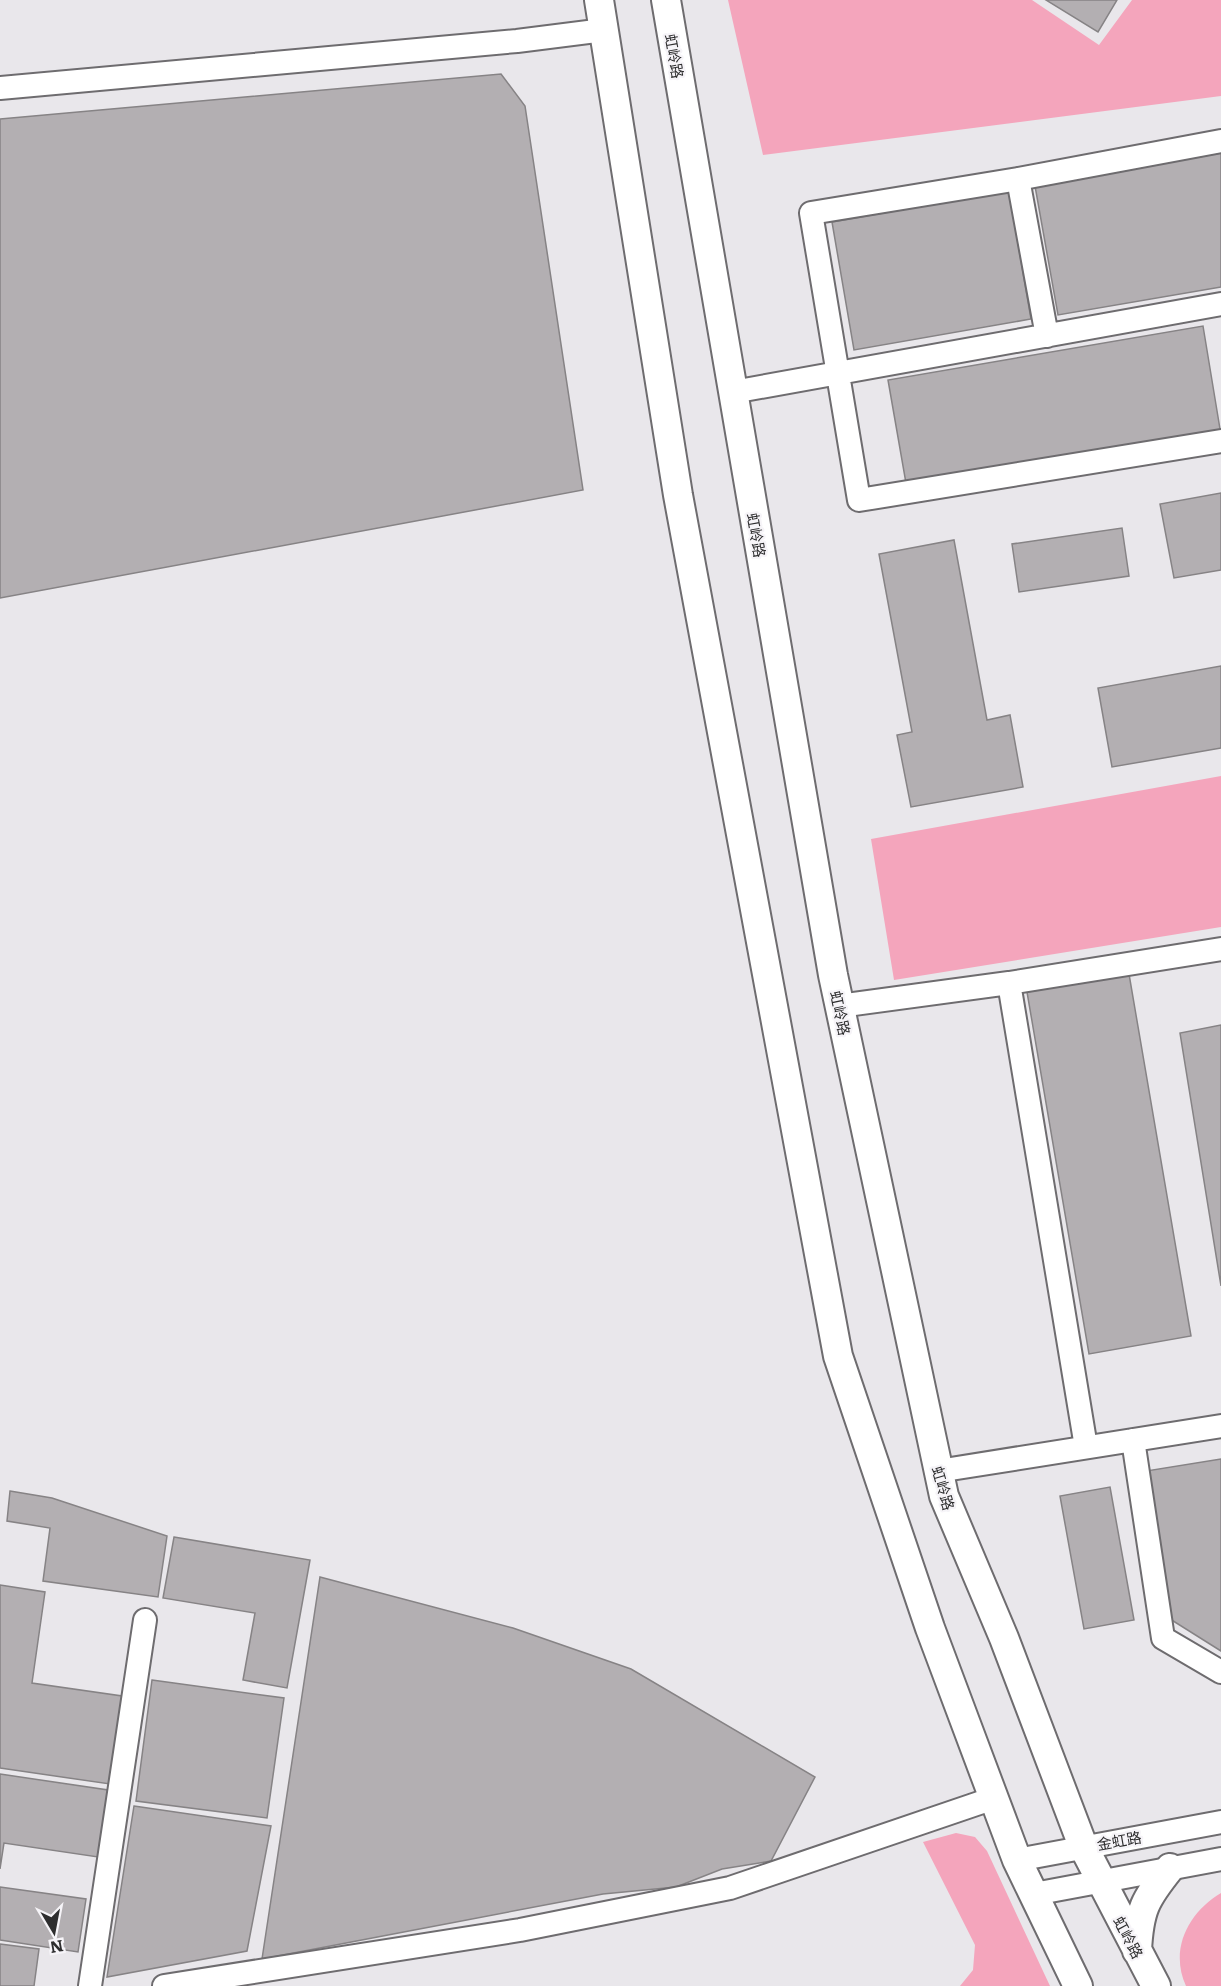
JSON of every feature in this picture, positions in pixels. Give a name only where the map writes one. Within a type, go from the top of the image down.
[{"type":"main road","points":[[599,0],[678,495],[838,1356],[930,1628],[1017,1860],[1078,1986]]},
{"type":"main road","name":"虹岭路","points":[[666,0],[839,1006],[944,1496],[1004,1638],[1083,1846],[1156,1986]]},
{"type":"main road","points":[[1137,1951],[1139,1920],[1149,1894],[1170,1868]]},
{"type":"street","points":[[0,88],[505,42],[604,30]]},
{"type":"street","points":[[1221,141],[1018,179],[811,213],[859,500],[1221,441]]},
{"type":"street","points":[[1018,179],[1047,336]]},
{"type":"street","points":[[733,392],[1221,304]]},
{"type":"street","points":[[839,1006],[1009,983],[1221,949]]},
{"type":"street","points":[[1009,983],[1086,1447]]},
{"type":"street","points":[[938,1471],[1221,1426]]},
{"type":"street","points":[[1132,1440],[1163,1638],[1221,1672]]},
{"type":"street","points":[[90,1986],[145,1620]]},
{"type":"street","points":[[164,1986],[520,1930],[730,1888],[994,1798]]},
{"type":"street","name":"金虹路","points":[[1017,1860],[1221,1822]]},
{"type":"street","points":[[1034,1894],[1221,1859]]},
{"type":"shaded area","points":[[728,0],[1032,0],[1099,45],[1132,0],[1221,0],[1221,96],[763,155]]},
{"type":"shaded area","points":[[1221,776],[1221,927],[894,980],[871,839]]},
{"type":"shaded area","points":[[956,1833],[975,1837],[987,1851],[1050,1986],[960,1986],[973,1970],[975,1945],[923,1842]]},
{"type":"shaded area","points":[[1221,1893],[1221,1986],[1186,1986],[1181,1972],[1180,1959],[1185,1933],[1200,1910]]},
{"type":"building","points":[[1046,0],[1117,0],[1098,32]]},
{"type":"building","points":[[501,74],[525,106],[583,490],[0,598],[0,119]]},
{"type":"building","points":[[1221,153],[1221,287],[1058,315],[1035,186]]},
{"type":"building","points":[[1009,191],[1031,319],[854,350],[832,222]]},
{"type":"building","points":[[1203,326],[1221,435],[907,489],[888,380]]},
{"type":"building","points":[[1221,493],[1221,570],[1174,578],[1160,504]]},
{"type":"building","points":[[1122,528],[1129,576],[1019,592],[1012,544]]},
{"type":"building","points":[[954,540],[987,720],[1010,715],[1023,787],[911,807],[897,735],[912,732],[879,554]]},
{"type":"building","points":[[1221,666],[1221,748],[1112,767],[1098,688]]},
{"type":"building","points":[[1129,974],[1191,1336],[1089,1354],[1027,992]]},
{"type":"building","points":[[1221,1025],[1221,1286],[1180,1033]]},
{"type":"building","points":[[1221,1459],[1221,1651],[1170,1619],[1146,1471]]},
{"type":"building","points":[[1110,1487],[1134,1620],[1084,1629],[1060,1496]]},
{"type":"building","points":[[10,1491],[52,1498],[167,1536],[158,1597],[43,1581],[50,1528],[7,1521]]},
{"type":"building","points":[[174,1537],[310,1560],[287,1688],[243,1680],[255,1613],[163,1598]]},
{"type":"building","points":[[320,1577],[513,1628],[631,1669],[815,1777],[771,1861],[722,1869],[676,1887],[603,1894],[262,1959]]},
{"type":"building","points":[[0,1585],[45,1592],[32,1683],[122,1696],[110,1784],[0,1768]]},
{"type":"building","points":[[152,1680],[284,1698],[267,1818],[136,1801]]},
{"type":"building","points":[[0,1774],[108,1790],[98,1857],[4,1843],[0,1869]]},
{"type":"building","points":[[134,1806],[271,1826],[247,1951],[107,1977]]},
{"type":"building","points":[[0,1887],[86,1899],[78,1952],[0,1940]]},
{"type":"building","points":[[0,1944],[39,1949],[34,1986],[0,1986]]}]
